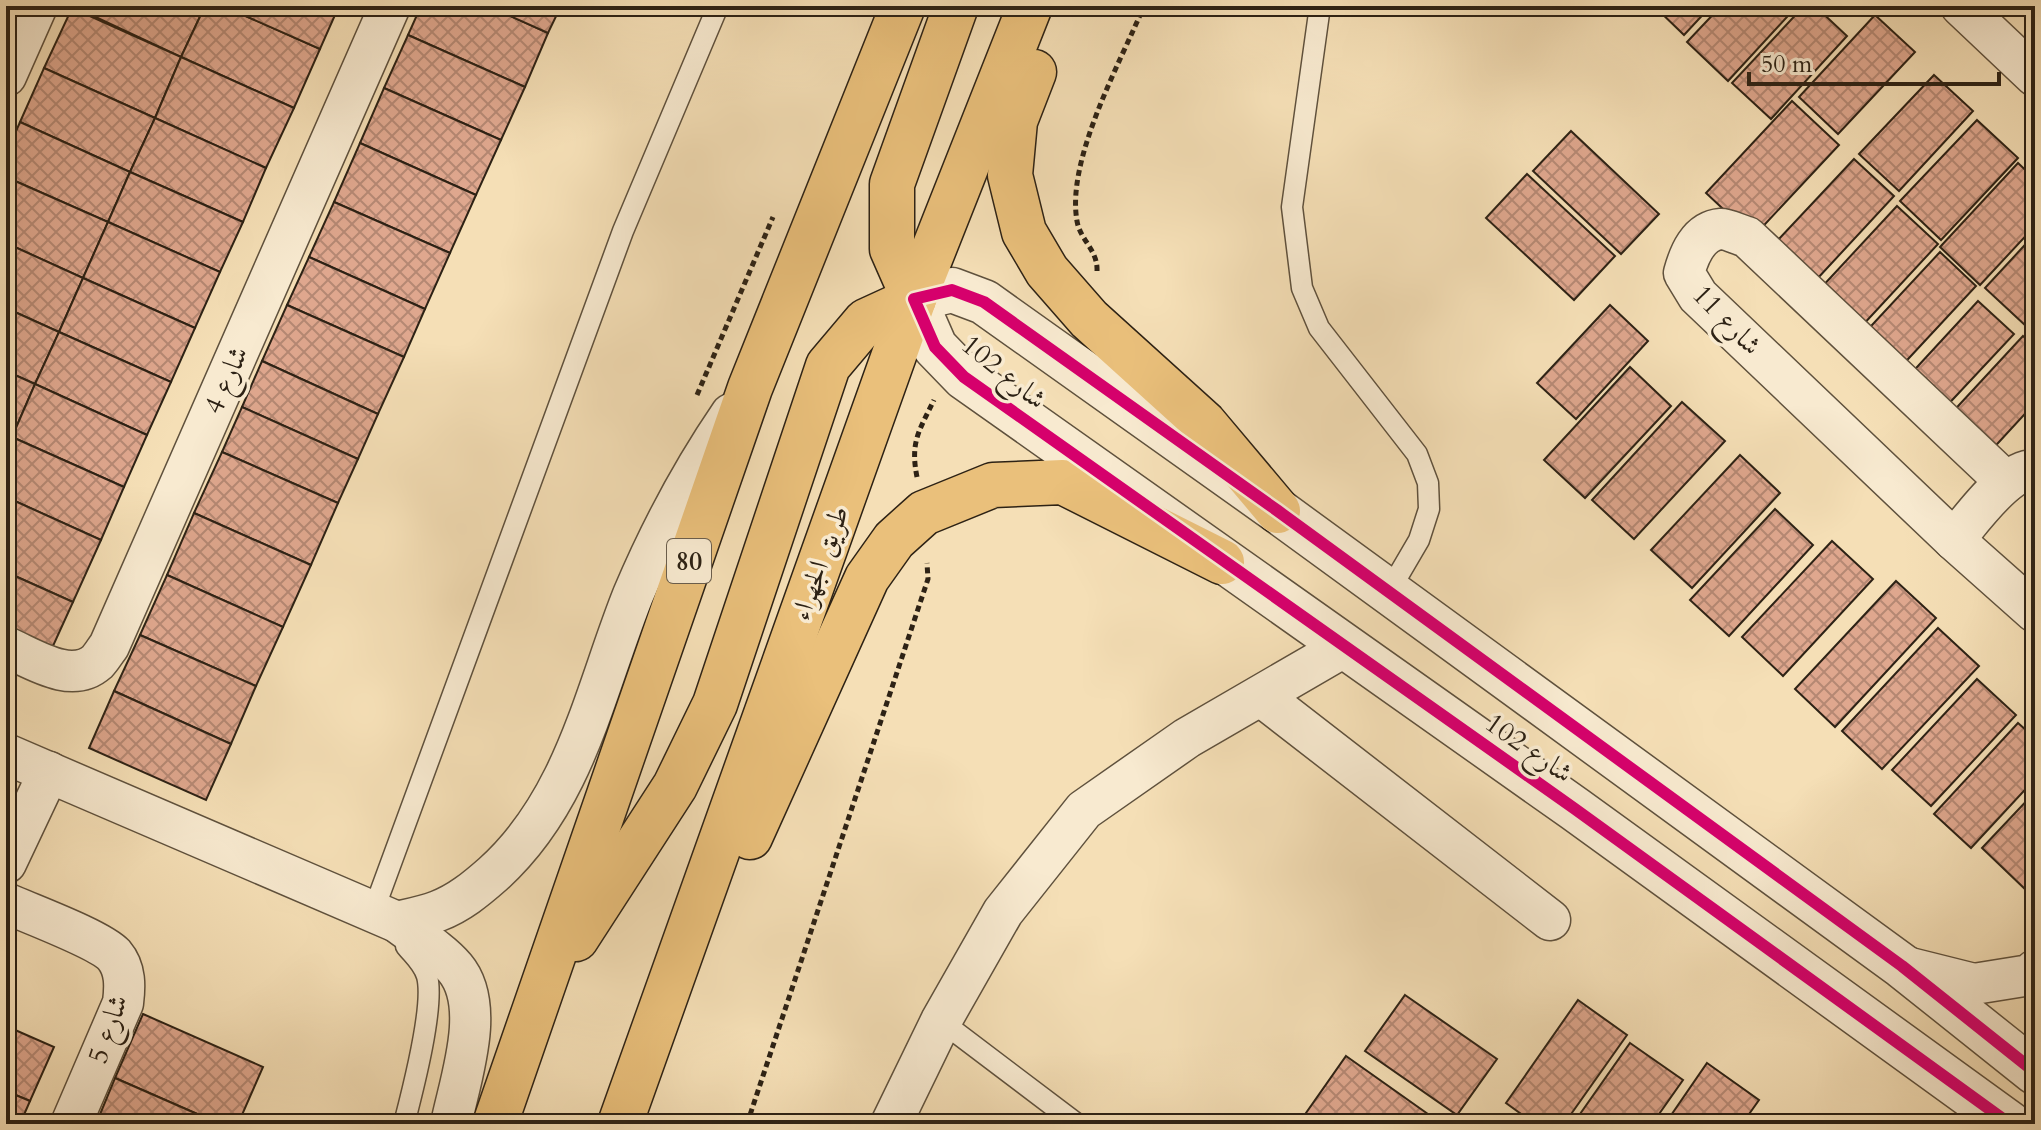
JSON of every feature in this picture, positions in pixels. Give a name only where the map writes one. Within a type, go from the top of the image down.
[{"type":"highway","name":"80","points":[[495,1124],[750,388],[903,6]]},
{"type":"highway","points":[[538,997],[675,786],[715,704],[828,366],[866,321],[914,299],[892,249],[892,184],[956,6]]},
{"type":"highway","name":"طريق الجهراء","points":[[621,1124],[914,299],[1030,6]]},
{"type":"highway","points":[[1059,6],[1015,121],[1010,175],[1024,232],[1047,271],[1089,319],[1204,423],[1278,511]]},
{"type":"highway","points":[[621,1124],[867,578],[894,540],[924,513],[993,485],[1063,482],[1222,562]]},
{"type":"street","points":[[6,76],[37,6]]},
{"type":"street","name":"شارع 4","points":[[6,647],[64,672],[84,669],[97,662],[109,646],[390,6]]},
{"type":"street","points":[[1976,11],[2035,76]]},
{"type":"street","name":"شارع 11","points":[[1954,540],[2020,476],[1747,237],[1721,229],[1702,236],[1689,256],[1684,273],[1698,296],[1954,540],[2035,612]]},
{"type":"street","name":"شارع 102","points":[[2010,1124],[964,377],[935,347],[914,299],[952,290],[979,299],[1278,511],[1902,966],[2035,1072]]},
{"type":"street","points":[[385,917],[438,911],[472,892],[523,842],[542,816],[565,780],[582,741],[632,598],[656,543],[684,489],[750,388]]},
{"type":"street","points":[[891,1124],[941,1021],[1003,912],[1084,810],[1187,738],[1344,647]]},
{"type":"street","points":[[1445,718],[1460,687],[1486,664]]},
{"type":"street","points":[[1261,696],[1550,920]]},
{"type":"street","points":[[6,754],[385,917],[454,967],[470,1000],[471,1019],[451,1124]]},
{"type":"street","points":[[6,863],[49,772]]},
{"type":"street","name":"شارع 5","points":[[6,903],[99,945],[114,955],[122,969],[125,985],[123,1003],[71,1124]]},
{"type":"street","points":[[1902,966],[1974,984],[2030,975],[2035,970]]},
{"type":"lane","points":[[404,1124],[424,1030],[428,981],[422,964],[385,917],[623,231],[718,6]]},
{"type":"lane","points":[[1320,6],[1292,207],[1302,288],[1319,328],[1417,454],[1428,483],[1429,509],[1419,540],[1388,593]]},
{"type":"lane","points":[[941,1021],[1077,1124]]},
{"type":"path","points":[[1089,319],[1097,260],[1077,222],[1078,171],[1092,128],[1144,6]]},
{"type":"path","points":[[747,1124],[928,579],[924,513]]},
{"type":"building","points":[[72,6],[205,6],[181,57]]},
{"type":"building","points":[[205,6],[223,6],[320,49],[294,108],[181,57]]},
{"type":"building","points":[[223,6],[339,6],[320,49]]},
{"type":"building","points":[[421,6],[488,6],[548,33],[525,87],[408,35]]},
{"type":"building","points":[[488,6],[561,6],[548,33]]},
{"type":"building","points":[[1654,6],[1711,6],[1684,35]]},
{"type":"building","points":[[1721,6],[1797,6],[1728,81],[1687,42]]},
{"type":"building","points":[[1804,6],[1815,6],[1847,36],[1771,119],[1732,83]]},
{"type":"building","points":[[72,8],[181,57],[155,118],[44,68]]},
{"type":"building","points":[[1875,15],[1915,52],[1838,134],[1799,97]]},
{"type":"building","points":[[408,35],[525,87],[501,140],[384,88]]},
{"type":"building","points":[[181,57],[294,108],[266,168],[155,118]]},
{"type":"building","points":[[44,68],[155,118],[130,172],[20,122]]},
{"type":"building","points":[[1934,75],[1973,111],[1899,191],[1859,154]]},
{"type":"building","points":[[384,88],[501,140],[476,195],[360,143]]},
{"type":"building","points":[[1792,101],[1839,145],[1753,237],[1706,193]]},
{"type":"building","points":[[155,118],[266,168],[243,222],[130,172]]},
{"type":"building","points":[[1977,120],[2018,158],[1941,240],[1900,201]]},
{"type":"building","points":[[20,122],[130,172],[108,222],[6,177],[6,154]]},
{"type":"building","points":[[1571,131],[1659,214],[1621,254],[1533,171]]},
{"type":"building","points":[[360,143],[476,195],[450,253],[334,202]]},
{"type":"building","points":[[1854,159],[1894,196],[1817,279],[1777,241]]},
{"type":"building","points":[[2018,163],[2035,179],[2035,226],[1980,285],[1940,247]]},
{"type":"building","points":[[130,172],[243,222],[220,272],[108,222]]},
{"type":"building","points":[[1527,174],[1615,256],[1574,300],[1486,218]]},
{"type":"building","points":[[6,177],[108,222],[83,278],[6,243]]},
{"type":"building","points":[[334,202],[450,253],[425,309],[309,257]]},
{"type":"building","points":[[1897,206],[1938,244],[1860,328],[1819,290]]},
{"type":"building","points":[[108,222],[220,272],[195,328],[83,278]]},
{"type":"building","points":[[2035,234],[2035,316],[2026,326],[1985,288]]},
{"type":"building","points":[[6,243],[83,278],[59,332],[6,308]]},
{"type":"building","points":[[1940,252],[1976,286],[1896,372],[1859,339]]},
{"type":"building","points":[[309,257],[425,309],[404,357],[287,305]]},
{"type":"building","points":[[83,278],[195,328],[171,382],[59,332]]},
{"type":"building","points":[[1978,301],[2014,334],[1941,412],[1906,379]]},
{"type":"building","points":[[287,305],[404,357],[378,414],[262,361]]},
{"type":"building","points":[[1610,305],[1648,341],[1576,419],[1537,383]]},
{"type":"building","points":[[6,308],[59,332],[35,384],[6,371]]},
{"type":"building","points":[[2035,325],[2035,342],[2026,334]]},
{"type":"building","points":[[59,332],[171,382],[147,435],[35,384]]},
{"type":"building","points":[[2023,336],[2035,347],[2035,403],[1987,455],[1947,418]]},
{"type":"building","points":[[262,361],[378,414],[358,459],[242,407]]},
{"type":"building","points":[[1630,367],[1671,406],[1585,498],[1544,460]]},
{"type":"building","points":[[6,371],[35,384],[12,437],[6,435]]},
{"type":"building","points":[[35,384],[147,435],[124,487],[12,437]]},
{"type":"building","points":[[1682,402],[1725,441],[1634,539],[1592,500]]},
{"type":"building","points":[[242,407],[358,459],[338,503],[222,452]]},
{"type":"building","points":[[12,437],[124,487],[101,540],[6,497],[6,450]]},
{"type":"building","points":[[222,452],[338,503],[311,565],[194,513]]},
{"type":"building","points":[[1740,455],[1780,493],[1692,588],[1651,550]]},
{"type":"building","points":[[6,497],[101,540],[73,602],[6,572]]},
{"type":"building","points":[[1775,509],[1813,545],[1729,636],[1690,600]]},
{"type":"building","points":[[194,513],[311,565],[283,627],[167,575]]},
{"type":"building","points":[[1832,541],[1873,579],[1783,676],[1742,637]]},
{"type":"building","points":[[6,572],[73,602],[48,657],[6,638]]},
{"type":"building","points":[[167,575],[283,627],[256,686],[140,635]]},
{"type":"building","points":[[1896,581],[1936,618],[1835,727],[1795,689]]},
{"type":"building","points":[[1938,628],[1979,666],[1882,769],[1842,731]]},
{"type":"building","points":[[140,635],[256,686],[231,744],[114,691]]},
{"type":"building","points":[[1977,679],[2016,715],[1931,806],[1892,770]]},
{"type":"building","points":[[114,691],[231,744],[206,800],[89,748]]},
{"type":"building","points":[[2018,723],[2035,738],[2035,779],[1971,848],[1934,814]]},
{"type":"building","points":[[2035,792],[2035,882],[2027,891],[1982,848]]},
{"type":"building","points":[[1405,995],[1497,1059],[1457,1115],[1365,1051]]},
{"type":"building","points":[[1578,1000],[1627,1035],[1564,1124],[1535,1124],[1506,1103]]},
{"type":"building","points":[[143,1014],[263,1067],[238,1124],[220,1124],[115,1078]]},
{"type":"building","points":[[6,1026],[54,1047],[30,1101],[6,1091]]},
{"type":"building","points":[[1630,1043],[1683,1080],[1652,1124],[1573,1124]]},
{"type":"building","points":[[1346,1056],[1442,1124],[1323,1124],[1306,1113]]},
{"type":"building","points":[[1707,1063],[1759,1100],[1742,1124],[1665,1124]]},
{"type":"building","points":[[115,1078],[220,1124],[96,1124]]},
{"type":"building","points":[[6,1091],[30,1101],[20,1124],[6,1124]]},
{"type":"building","points":[[1780,1115],[1793,1124],[1774,1124]]},
{"type":"cycle path","points":[[2010,1124],[1575,809],[964,377],[935,347],[914,299],[952,290],[984,302],[1278,511],[1902,966],[2035,1072]]}]
